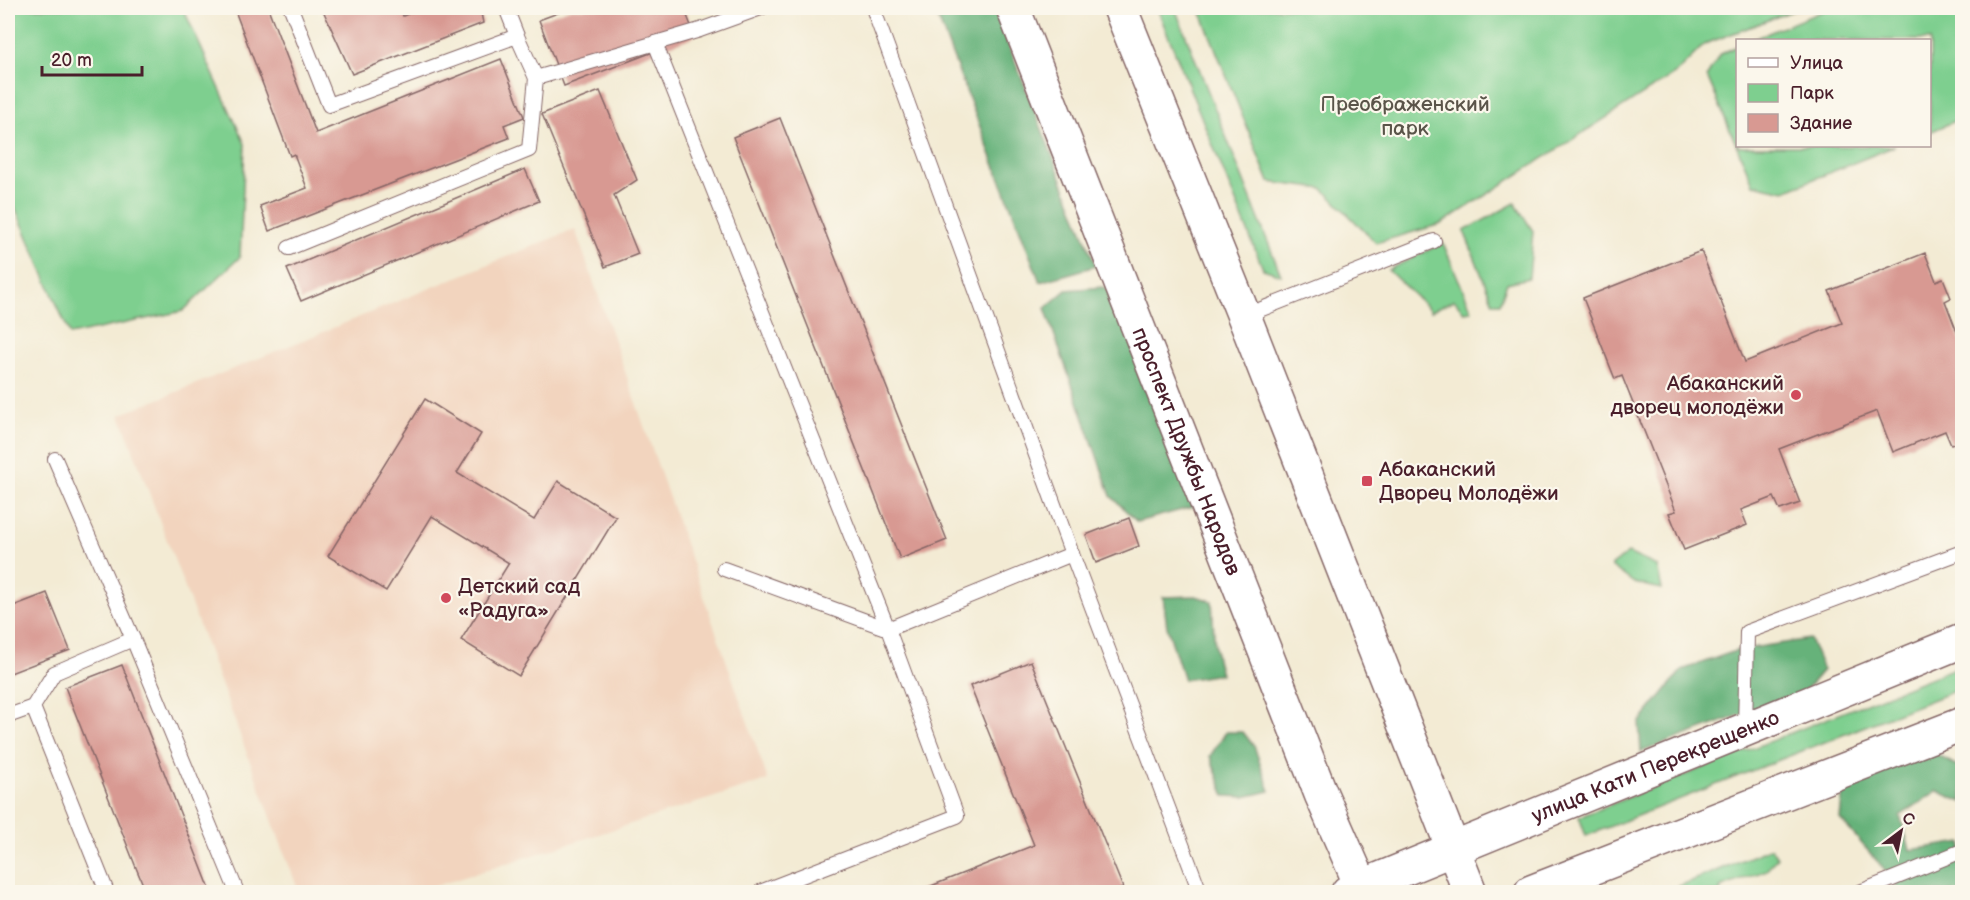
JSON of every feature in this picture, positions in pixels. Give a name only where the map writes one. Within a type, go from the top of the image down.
[{"type":"main road","name":"проспект Дружбы Народов","points":[[1013,8],[1358,891]]},
{"type":"main road","points":[[1120,8],[1244,316],[1470,892]]},
{"type":"main road","name":"улица Кати Перекрещенко","points":[[1358,891],[1962,641]]},
{"type":"main road","points":[[1531,892],[1962,724]]},
{"type":"lane","points":[[291,8],[329,105],[517,36]]},
{"type":"lane","points":[[289,248],[529,150],[536,78],[506,8]]},
{"type":"lane","points":[[536,78],[761,8]]},
{"type":"lane","points":[[873,8],[1072,554],[1200,892]]},
{"type":"lane","points":[[654,43],[888,630],[957,816],[760,892]]},
{"type":"lane","points":[[1244,316],[1434,241]]},
{"type":"lane","points":[[55,459],[133,639],[237,892]]},
{"type":"lane","points":[[1745,730],[1747,632],[1962,552]]},
{"type":"lane","points":[[724,569],[888,630],[1072,554]]},
{"type":"lane","points":[[8,716],[33,706],[54,673],[133,639]]},
{"type":"lane","points":[[33,706],[107,892]]},
{"type":"lane","points":[[1860,892],[1962,851]]},
{"type":"shaded area","name":"Детский сад «Радуга»","points":[[575,229],[768,780],[417,892],[299,892],[120,415]]},
{"type":"green space","points":[[8,8],[183,8],[245,144],[240,257],[183,311],[70,335],[8,191]]},
{"type":"green space","points":[[934,8],[994,8],[1096,266],[1040,282]]},
{"type":"green space","points":[[1157,8],[1175,8],[1281,275],[1263,269]]},
{"type":"green space","name":"Преображенский парк","points":[[1199,8],[1800,8],[1705,44],[1676,73],[1441,224],[1376,243],[1323,189],[1269,182]]},
{"type":"green space","points":[[1830,8],[1962,8],[1962,118],[1931,132],[1931,39],[1753,39]]},
{"type":"green space","points":[[1736,46],[1736,144],[1707,76],[1720,54]]},
{"type":"green space","points":[[1737,147],[1893,147],[1785,191],[1753,184]]},
{"type":"green space","points":[[1515,203],[1533,231],[1529,278],[1507,283],[1500,303],[1493,303],[1464,231]]},
{"type":"green space","points":[[1443,243],[1472,311],[1464,312],[1454,300],[1431,311],[1388,270]]},
{"type":"green space","points":[[1103,287],[1116,298],[1193,507],[1137,522],[1111,496],[1045,308],[1066,290]]},
{"type":"green space","points":[[1628,553],[1657,566],[1662,589],[1634,583],[1611,566]]},
{"type":"green space","points":[[1196,596],[1212,601],[1215,648],[1221,674],[1184,680],[1167,627],[1163,597]]},
{"type":"green space","points":[[1810,639],[1823,670],[1805,691],[1641,752],[1639,723],[1682,670],[1738,650]]},
{"type":"green space","points":[[1962,665],[1962,688],[1586,836],[1579,817]]},
{"type":"green space","points":[[1226,732],[1243,732],[1254,746],[1270,791],[1244,797],[1225,796],[1210,756]]},
{"type":"green space","points":[[1923,747],[1959,767],[1962,765],[1962,802],[1937,791],[1900,816],[1910,850],[1962,842],[1962,892],[1901,892],[1840,819],[1843,786]]},
{"type":"green space","points":[[1771,848],[1777,857],[1767,870],[1720,888],[1721,892],[1665,892]]},
{"type":"building","points":[[234,8],[268,8],[316,133],[501,59],[524,117],[504,125],[509,138],[269,231],[260,206],[307,188],[294,154],[290,156]]},
{"type":"building","points":[[322,8],[400,8],[403,16],[423,8],[480,8],[483,23],[352,74]]},
{"type":"building","points":[[571,8],[684,8],[695,36],[564,86],[539,20]]},
{"type":"building","points":[[600,91],[637,180],[614,195],[638,254],[605,267],[542,114]]},
{"type":"building","points":[[780,118],[947,540],[900,559],[733,137]]},
{"type":"building","points":[[525,169],[539,201],[301,301],[287,269]]},
{"type":"building","name":"Абаканский дворец молодёжи","points":[[1701,251],[1745,362],[1842,323],[1829,291],[1925,253],[1936,281],[1943,278],[1951,298],[1945,301],[1962,345],[1962,440],[1951,445],[1945,431],[1893,452],[1877,411],[1779,449],[1800,503],[1780,510],[1774,497],[1741,510],[1747,525],[1684,550],[1669,513],[1676,511],[1622,376],[1615,379],[1583,298]]},
{"type":"building","points":[[425,399],[481,434],[457,473],[534,520],[558,481],[616,517],[519,676],[461,640],[509,563],[432,516],[386,591],[328,556]]},
{"type":"building","points":[[1129,518],[1139,546],[1096,563],[1086,535]]},
{"type":"building","points":[[47,593],[70,650],[8,674],[8,608]]},
{"type":"building","points":[[1031,661],[1123,888],[1112,892],[916,892],[1034,845],[970,686]]},
{"type":"building","points":[[122,665],[211,892],[146,892],[65,687]]},
{"type":"place","name":"Абаканский дворец молодёжи","points":[[1796,395]]},
{"type":"place","name":"Абаканский Дворец Молодёжи","points":[[1367,481]]},
{"type":"place","name":"Детский сад «Радуга»","points":[[446,598]]}]
